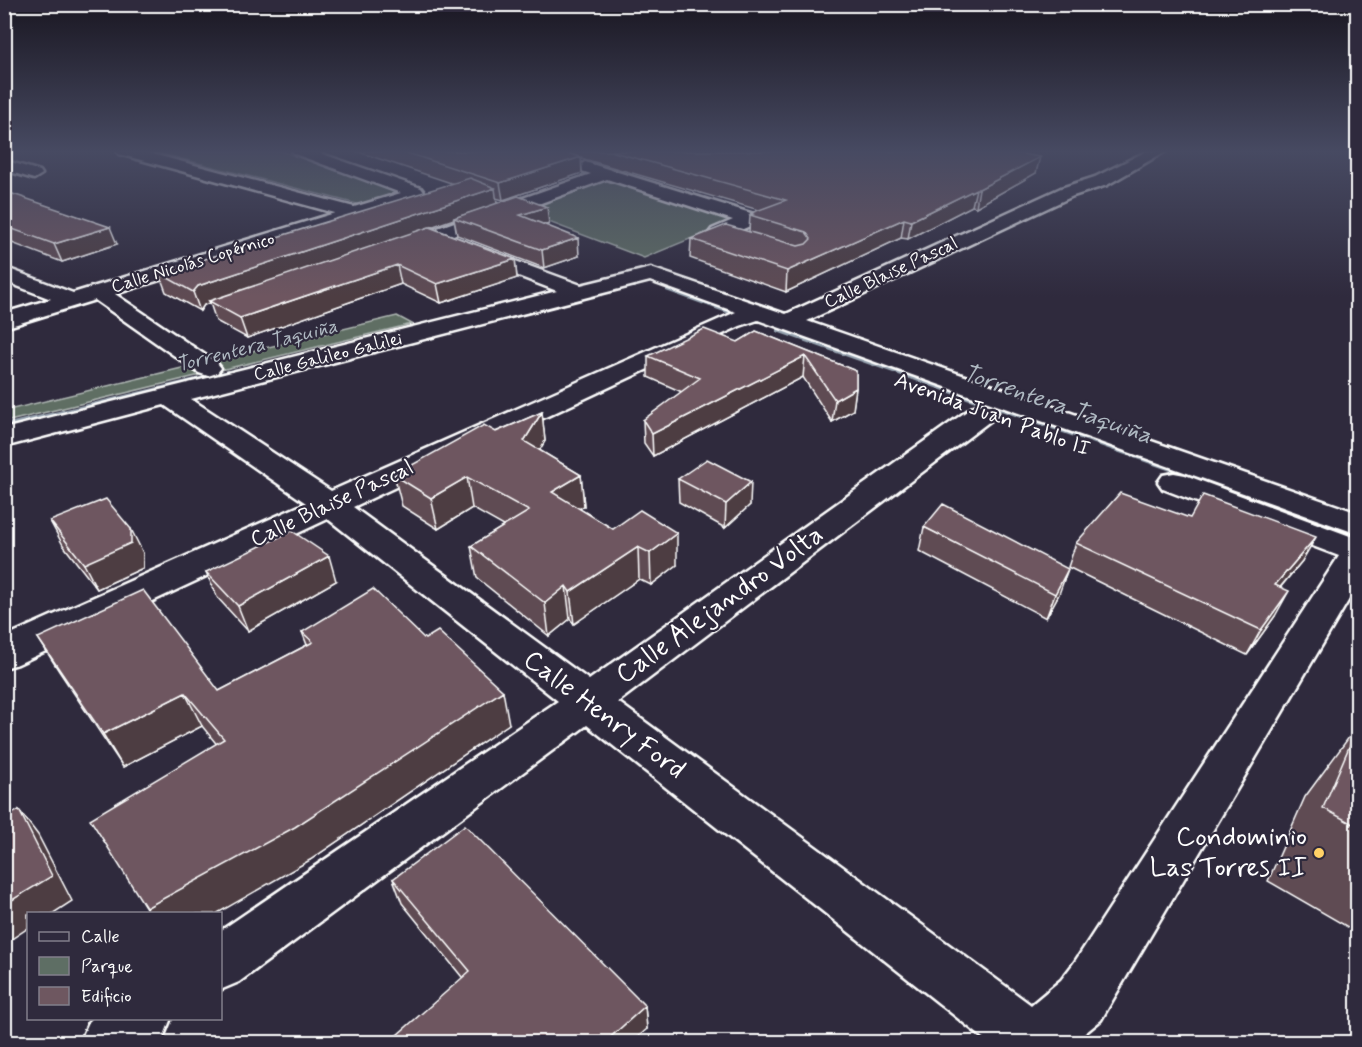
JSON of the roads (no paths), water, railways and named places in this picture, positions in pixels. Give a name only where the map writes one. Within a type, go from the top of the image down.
[{"type":"street","points":[[306,200],[355,213]]},
{"type":"street","name":"Calle Nicolás Copérnico","points":[[4,321],[397,200]]},
{"type":"street","points":[[435,244],[543,200]]},
{"type":"street","points":[[689,200],[750,219],[719,233],[763,247]]},
{"type":"street","name":"Calle Blaise Pascal","points":[[787,322],[1050,200]]},
{"type":"street","points":[[380,254],[414,243],[435,244],[579,292]]},
{"type":"street","points":[[457,262],[547,301]]},
{"type":"street","points":[[4,273],[72,300]]},
{"type":"street","name":"Avenida Juan Pablo II","points":[[651,274],[746,317],[984,412],[1358,552]]},
{"type":"street","name":"Calle Galileo Galilei","points":[[4,438],[651,274]]},
{"type":"street","name":"Avenida Juan Pablo II","points":[[626,281],[746,317],[787,322],[1358,524]]},
{"type":"street","points":[[98,292],[208,368]]},
{"type":"street","name":"Calle Blaise Pascal","points":[[4,654],[746,317]]},
{"type":"street","name":"Calle Henry Ford","points":[[171,397],[330,505],[1032,1042]]},
{"type":"street","name":"Calle Alejandro Volta","points":[[222,962],[588,702],[984,412]]},
{"type":"street","points":[[1032,1042],[1082,1000],[1358,552]]},
{"type":"street","points":[[109,1042],[140,1020]]},
{"type":"waterway","name":"Torrentera Taquiña","points":[[669,289],[738,314]]},
{"type":"waterway","name":"Torrentera Taquiña","points":[[780,330],[1220,485]]},
{"type":"waterway","name":"Torrentera Taquiña","points":[[4,427],[254,367]]},
{"type":"place","name":"Condominio Las Torres II","points":[[1319,853]]}]
